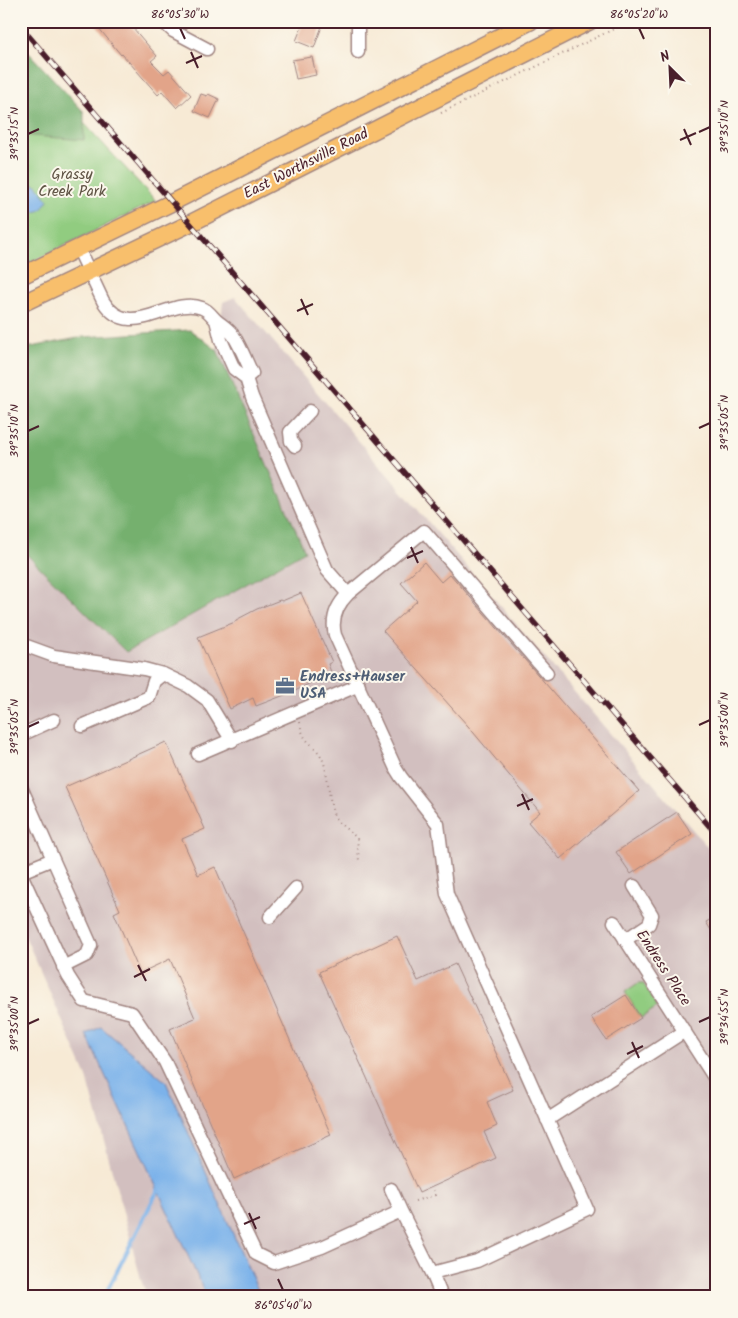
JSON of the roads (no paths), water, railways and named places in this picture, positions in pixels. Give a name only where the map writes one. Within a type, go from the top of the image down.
[{"type":"main road","name":"East Worthsville Road","points":[[21,276],[182,198],[531,21]]},
{"type":"main road","name":"East Worthsville Road","points":[[21,304],[200,218],[590,21]]},
{"type":"street","points":[[162,21],[173,31],[207,49]]},
{"type":"street","points":[[358,21],[358,52]]},
{"type":"street","points":[[78,248],[108,309],[116,316],[126,319],[141,318],[190,306],[200,307],[210,312],[216,320],[221,340],[234,368],[249,376],[252,397],[328,570],[348,594]]},
{"type":"street","points":[[295,446],[291,441],[290,432],[310,411]]},
{"type":"street","points":[[432,1273],[477,1261],[587,1209],[446,894],[438,824],[401,778],[335,635],[333,617],[342,600],[348,594],[424,531],[547,673]]},
{"type":"street","points":[[21,644],[54,656],[163,674],[188,686],[207,700],[232,741]]},
{"type":"street","points":[[82,726],[148,697],[154,682],[163,674]]},
{"type":"street","points":[[198,754],[359,685]]},
{"type":"street","points":[[21,735],[54,720]]},
{"type":"street","points":[[21,787],[91,945],[87,956],[63,966]]},
{"type":"street","points":[[53,859],[21,873],[63,966],[84,1002],[132,1012],[165,1062],[256,1254],[274,1263],[322,1247],[401,1211]]},
{"type":"street","points":[[625,940],[649,924],[652,915],[634,886]]},
{"type":"street","points":[[270,917],[296,888]]},
{"type":"street","name":"Endress Place","points":[[614,922],[717,1082]]},
{"type":"street","points":[[547,1120],[685,1031]]},
{"type":"street","points":[[391,1189],[442,1297]]},
{"type":"water","points":[[21,180],[37,185],[48,200],[41,210],[21,217]]},
{"type":"water","points":[[101,1027],[166,1082],[261,1297],[207,1297],[86,1034]]},
{"type":"waterway","points":[[104,1297],[158,1190]]},
{"type":"railway","points":[[21,27],[717,835]]},
{"type":"place","name":"Endress+Hauser USA","points":[[285,686]]},
{"type":"park label","name":"Grassy Creek Park","points":[[72,184]]}]
